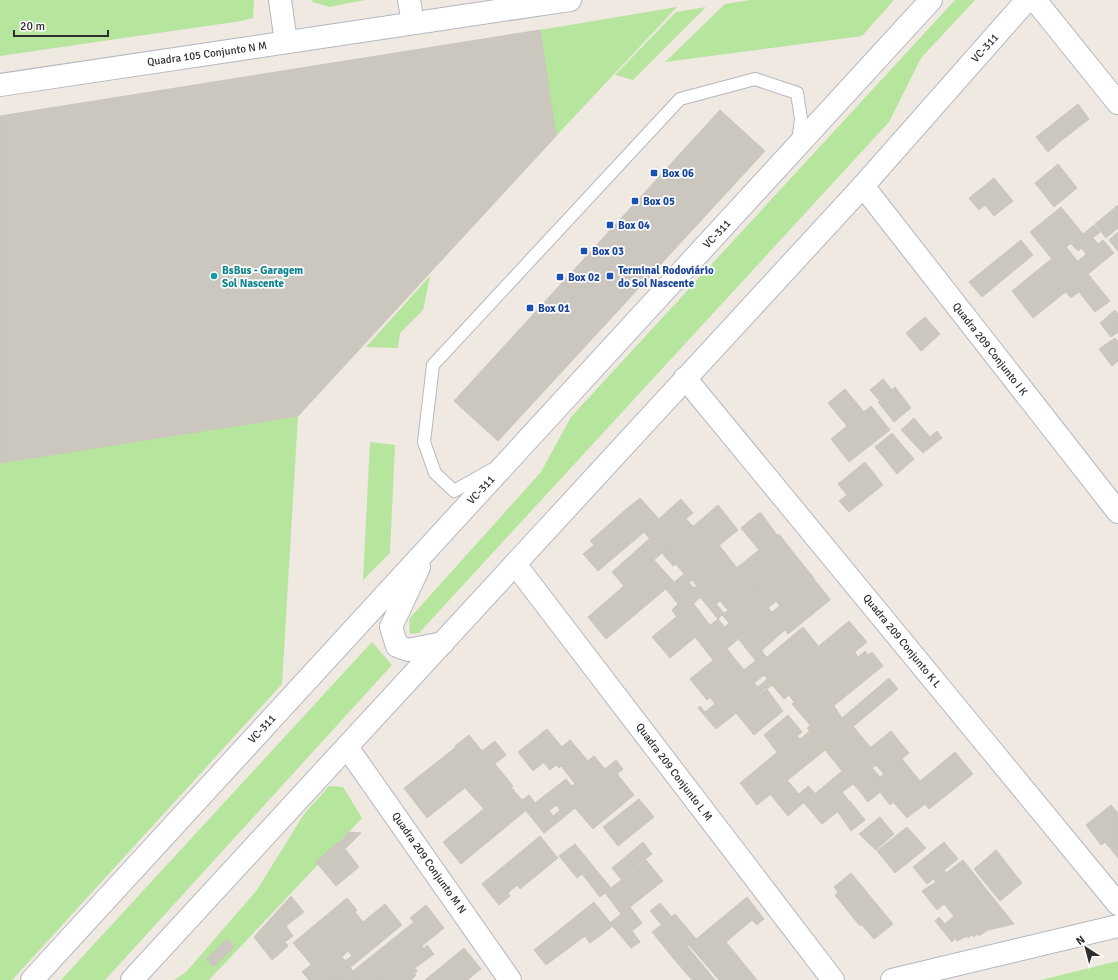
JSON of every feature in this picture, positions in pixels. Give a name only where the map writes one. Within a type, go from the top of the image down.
[{"type":"street","points":[[280,0],[286,42]]},
{"type":"street","points":[[409,0],[413,23]]},
{"type":"street","name":"Quadra 105 Conjunto N M","points":[[0,85],[570,0]]},
{"type":"street","name":"VC-311","points":[[132,980],[443,644],[862,186],[1027,0]]},
{"type":"street","points":[[1035,0],[1118,103]]},
{"type":"street","name":"VC-311","points":[[32,980],[797,147],[928,2]]},
{"type":"street","name":"Quadra 209 Conjunto I K","points":[[862,186],[1118,512]]},
{"type":"street","name":"Quadra 209 Conjunto K L","points":[[685,378],[1118,904]]},
{"type":"street","points":[[428,548],[391,628],[397,646],[408,650],[443,644]]},
{"type":"street","name":"Quadra 209 Conjunto L M","points":[[515,564],[833,980]]},
{"type":"street","name":"Quadra 209 Conjunto M N","points":[[347,747],[510,980]]},
{"type":"street","points":[[892,980],[1118,926]]},
{"type":"lane","points":[[511,458],[454,491],[435,473],[424,442],[433,365],[680,99],[755,79],[797,93],[801,119],[797,147]]},
{"type":"green space","points":[[0,0],[254,0],[253,18],[241,21],[0,56]]},
{"type":"green space","points":[[312,0],[365,0],[329,7],[313,2]]},
{"type":"green space","points":[[750,0],[894,0],[862,36],[665,62],[725,4]]},
{"type":"green space","points":[[955,0],[975,0],[921,58],[889,122],[419,633],[410,634],[409,619],[541,472],[571,417]]},
{"type":"green space","points":[[677,7],[556,136],[540,30]]},
{"type":"green space","points":[[706,7],[633,80],[615,75],[676,12]]},
{"type":"green space","points":[[430,276],[423,310],[400,333],[398,348],[366,347]]},
{"type":"green space","points":[[298,416],[282,684],[12,980],[0,980],[0,463]]},
{"type":"green space","points":[[370,442],[395,445],[390,553],[363,580]]},
{"type":"green space","points":[[372,642],[392,665],[105,980],[61,980]]},
{"type":"green space","points":[[329,786],[343,787],[362,818],[209,980],[174,980],[186,972],[257,890],[304,814]]},
{"type":"green space","points":[[1118,961],[1118,980],[1041,980]]},
{"type":"building","name":"BsBus - Garagem Sol Nascente","points":[[540,30],[556,136],[298,416],[0,463],[0,116]]},
{"type":"building","points":[[1078,104],[1089,119],[1057,144],[1050,136],[1055,132],[1050,126]]},
{"type":"building","name":"Terminal Rodoviário do Sol Nascente","points":[[720,110],[765,151],[498,441],[454,401]]},
{"type":"building","points":[[1050,126],[1055,132],[1050,136],[1057,144],[1048,152],[1036,137]]},
{"type":"building","points":[[1058,164],[1077,188],[1054,207],[1035,183]]},
{"type":"building","points":[[994,178],[1013,201],[994,216],[985,205],[979,210],[969,198]]},
{"type":"building","points":[[1118,205],[1118,228],[1106,238],[1095,224]]},
{"type":"building","points":[[1061,207],[1083,234],[1066,247],[1045,220]]},
{"type":"building","points":[[1045,220],[1066,247],[1052,259],[1030,232]]},
{"type":"building","points":[[1094,225],[1100,232],[1078,251],[1071,244]]},
{"type":"building","points":[[1118,232],[1118,251],[1109,240]]},
{"type":"building","points":[[1093,238],[1098,244],[1086,254],[1081,248]]},
{"type":"building","points":[[1021,240],[1033,255],[982,297],[969,282]]},
{"type":"building","points":[[1103,240],[1114,253],[1088,274],[1078,261]]},
{"type":"building","points":[[1066,247],[1088,274],[1033,318],[1012,291]]},
{"type":"building","points":[[1088,274],[1110,301],[1095,312],[1079,292],[1071,298],[1066,292]]},
{"type":"building","points":[[1115,310],[1118,314],[1118,332],[1111,337],[1100,323]]},
{"type":"building","points":[[925,317],[940,334],[921,351],[906,333]]},
{"type":"building","points":[[1115,338],[1118,341],[1118,361],[1112,366],[1099,349]]},
{"type":"building","points":[[883,379],[892,390],[879,400],[870,390]]},
{"type":"building","points":[[895,387],[911,408],[894,422],[878,402]]},
{"type":"building","points":[[845,389],[864,412],[847,426],[828,403]]},
{"type":"building","points":[[871,406],[890,430],[849,462],[831,439]]},
{"type":"building","points":[[914,418],[930,437],[937,431],[942,438],[923,453],[901,430]]},
{"type":"building","points":[[892,433],[914,459],[897,474],[875,447]]},
{"type":"building","points":[[865,462],[883,485],[849,512],[839,501],[847,495],[838,484]]},
{"type":"building","points":[[640,498],[659,519],[643,533],[624,511]]},
{"type":"building","points":[[681,499],[693,513],[686,519],[693,526],[662,553],[644,532]]},
{"type":"building","points":[[718,505],[738,530],[684,574],[676,564],[673,566],[662,553]]},
{"type":"building","points":[[624,511],[643,533],[598,571],[583,554],[594,545],[590,541]]},
{"type":"building","points":[[761,513],[777,535],[759,550],[741,528]]},
{"type":"building","points":[[779,534],[796,556],[728,610],[720,601],[716,604],[724,613],[718,619],[700,597]]},
{"type":"building","points":[[649,539],[662,553],[624,586],[612,572]]},
{"type":"building","points":[[719,545],[737,568],[701,597],[693,588],[697,586],[692,580],[689,582],[683,575]]},
{"type":"building","points":[[796,556],[814,578],[780,606],[776,601],[768,608],[772,612],[736,641],[725,627],[729,623],[722,615]]},
{"type":"building","points":[[654,560],[674,582],[606,639],[588,617]]},
{"type":"building","points":[[683,575],[701,597],[677,617],[672,610],[678,604],[666,589]]},
{"type":"building","points":[[813,578],[830,600],[788,634],[785,630],[762,650],[764,654],[756,661],[739,640]]},
{"type":"building","points":[[693,603],[710,625],[670,658],[652,637]]},
{"type":"building","points":[[718,619],[736,641],[713,660],[695,637]]},
{"type":"building","points":[[849,621],[867,642],[794,702],[789,695],[784,699],[772,685]]},
{"type":"building","points":[[803,627],[819,647],[772,685],[754,662],[764,654],[767,657]]},
{"type":"building","points":[[727,649],[744,670],[707,700],[690,679]]},
{"type":"building","points":[[865,651],[868,655],[872,652],[883,666],[810,725],[792,704],[855,652],[858,657]]},
{"type":"building","points":[[754,662],[764,675],[754,683],[758,687],[767,679],[772,685],[716,729],[698,708],[700,706],[705,712],[715,704],[710,697]]},
{"type":"building","points":[[889,678],[898,689],[825,750],[807,728],[834,706],[842,718]]},
{"type":"building","points":[[766,688],[783,711],[754,735],[736,713]]},
{"type":"building","points":[[788,715],[802,732],[777,752],[764,735]]},
{"type":"building","points":[[853,726],[871,748],[842,771],[825,750]]},
{"type":"building","points":[[547,729],[562,747],[533,771],[518,752]]},
{"type":"building","points":[[810,731],[825,750],[757,805],[740,783],[797,736],[800,739]]},
{"type":"building","points":[[891,731],[909,753],[884,774],[876,765],[872,768],[880,777],[861,793],[842,771]]},
{"type":"building","points":[[469,735],[482,751],[495,741],[506,755],[427,818],[404,788]]},
{"type":"building","points":[[570,740],[588,761],[569,776],[561,766],[559,768],[556,765],[550,770],[543,762]]},
{"type":"building","points":[[955,752],[973,774],[929,809],[925,804],[907,818],[894,803]]},
{"type":"building","points":[[594,756],[605,769],[616,760],[623,769],[558,822],[553,816],[560,810],[556,805],[549,811],[540,799],[566,779],[572,786],[575,784],[569,776]]},
{"type":"building","points":[[902,759],[920,781],[890,805],[880,792],[868,802],[861,793]]},
{"type":"building","points":[[495,764],[513,786],[484,809],[465,788]]},
{"type":"building","points":[[842,771],[853,784],[842,792],[850,802],[822,824],[804,803]]},
{"type":"building","points":[[617,774],[634,795],[593,829],[575,808]]},
{"type":"building","points":[[787,780],[799,794],[808,786],[815,793],[788,816],[770,794]]},
{"type":"building","points":[[511,787],[522,800],[529,795],[535,803],[461,864],[443,842]]},
{"type":"building","points":[[540,799],[558,822],[544,833],[526,811]]},
{"type":"building","points":[[639,799],[654,817],[618,846],[603,827]]},
{"type":"building","points":[[850,801],[865,820],[851,831],[838,812]]},
{"type":"building","points":[[1111,805],[1118,813],[1118,858],[1105,842],[1101,845],[1086,825]]},
{"type":"building","points":[[880,817],[894,834],[876,850],[859,834]]},
{"type":"building","points":[[907,827],[926,848],[895,873],[877,851]]},
{"type":"building","points":[[349,832],[361,833],[345,849],[359,867],[336,886],[316,862],[338,842],[339,843]]},
{"type":"building","points":[[540,836],[558,858],[520,889],[517,885],[508,893],[510,896],[499,905],[482,884]]},
{"type":"building","points":[[643,842],[652,854],[621,879],[612,868]]},
{"type":"building","points":[[944,842],[958,859],[927,884],[913,867]]},
{"type":"building","points":[[575,844],[611,888],[600,897],[582,874],[577,878],[559,856]]},
{"type":"building","points":[[996,850],[1022,883],[1000,901],[974,869]]},
{"type":"building","points":[[646,860],[663,881],[621,914],[605,893]]},
{"type":"building","points":[[963,860],[1014,924],[988,930],[979,936],[977,934],[974,937],[972,935],[968,938],[967,936],[957,941],[955,938],[952,942],[935,921],[939,917],[945,924],[954,916],[944,904],[937,910],[922,891],[936,882],[933,878],[944,870],[946,873]]},
{"type":"building","points":[[851,873],[893,924],[874,939],[861,924],[860,926],[835,895],[838,892],[834,887]]},
{"type":"building","points":[[291,896],[304,912],[286,926],[293,936],[285,942],[288,946],[272,960],[254,937]]},
{"type":"building","points":[[747,897],[764,919],[757,925],[752,920],[726,942],[712,926]]},
{"type":"building","points":[[347,898],[357,910],[355,912],[363,922],[311,964],[293,943]]},
{"type":"building","points":[[594,902],[613,926],[590,943],[585,936],[546,965],[534,950]]},
{"type":"building","points":[[660,903],[671,916],[661,924],[650,911]]},
{"type":"building","points":[[385,904],[402,925],[335,980],[309,980],[302,972]],"holes":[[[348,951],[352,956],[345,961],[342,957]]]},
{"type":"building","points":[[426,905],[444,928],[380,980],[360,980],[353,971],[414,922],[410,918]]},
{"type":"building","points":[[630,907],[642,923],[632,931],[640,942],[631,948],[610,923]]},
{"type":"building","points":[[675,914],[696,939],[673,958],[652,932]]},
{"type":"building","points":[[712,926],[757,980],[719,980],[689,945]]},
{"type":"building","points":[[227,939],[234,947],[213,967],[206,959]]},
{"type":"building","points":[[427,945],[434,954],[415,968],[417,971],[414,974],[416,975],[411,980],[380,980],[422,946],[424,949]]},
{"type":"building","points":[[687,946],[715,980],[692,980],[673,958]]},
{"type":"building","points":[[464,948],[481,969],[468,980],[425,980]]},
{"type":"building","points":[[350,967],[360,980],[335,980]]},
{"type":"place","name":"Box 06","points":[[654,173]]},
{"type":"place","name":"Box 05","points":[[635,201]]},
{"type":"place","name":"Box 04","points":[[610,225]]},
{"type":"place","name":"Box 03","points":[[584,251]]},
{"type":"place","name":"BsBus - Garagem Sol Nascente","points":[[214,276]]},
{"type":"place","name":"Terminal Rodoviário do Sol Nascente","points":[[610,276]]},
{"type":"place","name":"Box 02","points":[[560,277]]},
{"type":"place","name":"Box 01","points":[[530,308]]}]
